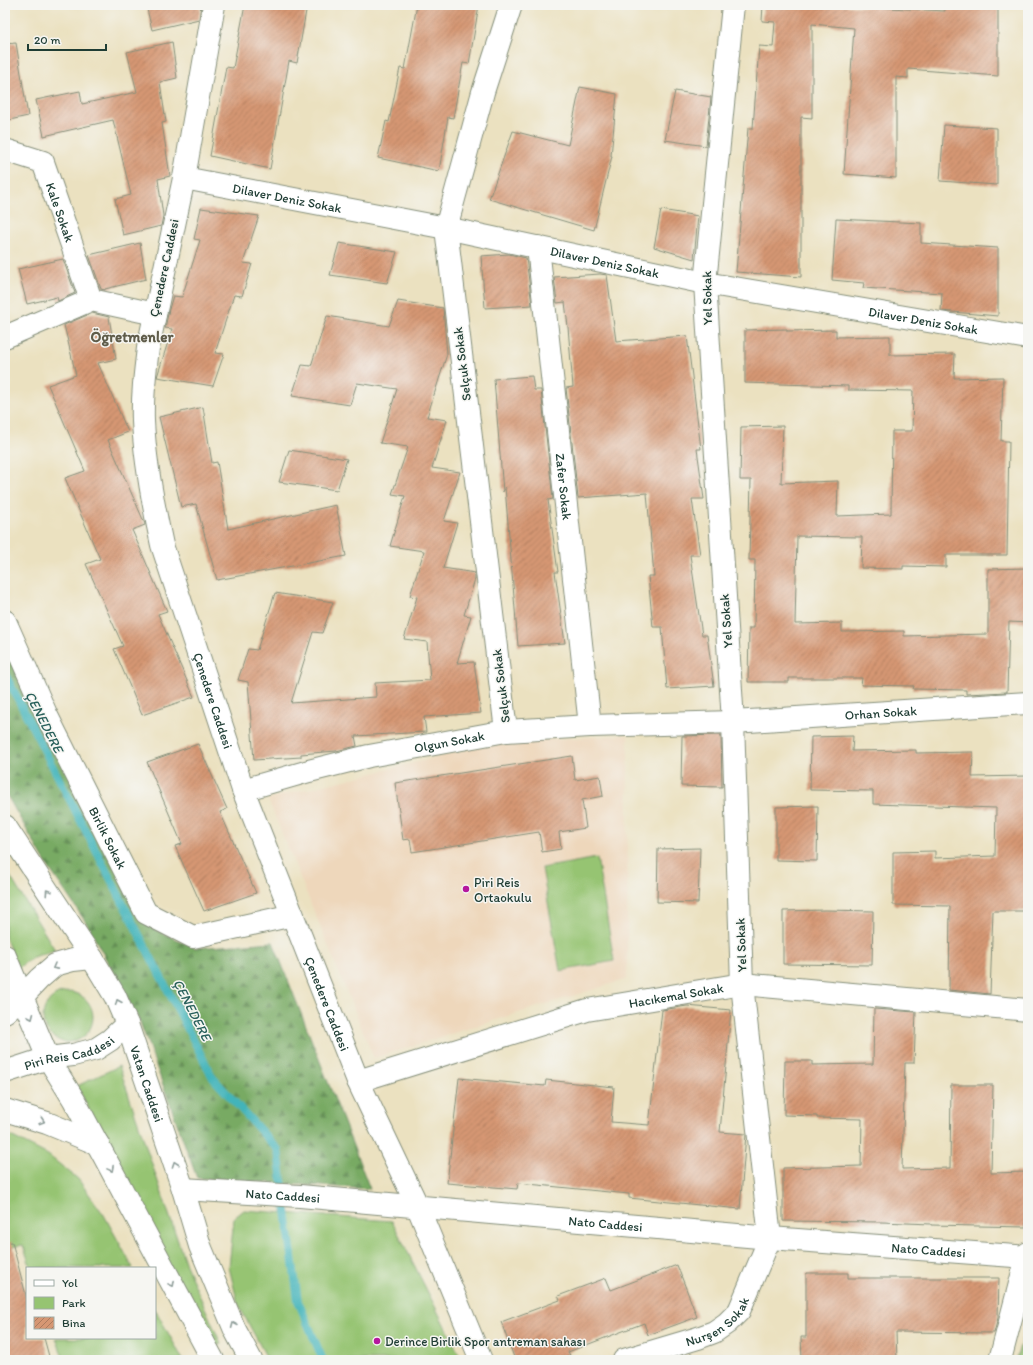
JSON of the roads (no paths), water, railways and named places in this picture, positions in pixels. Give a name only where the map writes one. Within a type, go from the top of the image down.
[{"type":"street","name":"Çenedere Caddesi","points":[[214,5],[184,178],[154,314],[144,376],[143,420],[153,503],[167,559],[243,790],[358,1081],[417,1205],[481,1360]]},
{"type":"street","name":"Selçuk Sokak","points":[[506,731],[446,228],[483,92],[511,5]]},
{"type":"street","name":"Yel Sokak","points":[[728,6],[705,282],[732,722],[742,984],[770,1238]]},
{"type":"street","name":"Kale Sokak","points":[[5,150],[43,162],[91,300]]},
{"type":"street","name":"Dilaver Deniz Sokak","points":[[184,178],[446,228],[705,282],[1028,338]]},
{"type":"street","name":"Zafer Sokak","points":[[538,247],[590,726]]},
{"type":"street","points":[[5,337],[91,300],[154,314]]},
{"type":"street","name":"Birlik Sokak","points":[[5,621],[47,716],[146,913],[193,937],[293,915]]},
{"type":"street","name":"Orhan Sokak","points":[[732,722],[1028,703]]},
{"type":"street","name":"Olgun Sokak","points":[[243,790],[369,756],[506,731],[590,726],[732,722]]},
{"type":"street","name":"Vatan Caddesi","points":[[5,826],[92,958],[115,996],[127,1024],[183,1189],[200,1246],[235,1330],[251,1360]]},
{"type":"street","points":[[5,956],[48,1058],[74,1100],[213,1360]]},
{"type":"street","points":[[5,1012],[55,965],[73,960],[92,958]]},
{"type":"street","name":"Hacıkemal Sokak","points":[[358,1081],[587,1010],[742,984],[1028,1010]]},
{"type":"street","name":"Piri Reis Caddesi","points":[[5,1072],[48,1058],[73,1055],[96,1049],[110,1040],[127,1024]]},
{"type":"street","points":[[5,1110],[48,1123],[98,1144]]},
{"type":"street","name":"Nato Caddesi","points":[[183,1189],[246,1192],[417,1205],[770,1238],[1028,1256]]},
{"type":"street","name":"Nurşen Sokak","points":[[624,1360],[698,1338],[714,1332],[727,1323],[739,1311],[770,1238]]},
{"type":"street","points":[[1000,1360],[1028,1256]]},
{"type":"waterway","name":"ÇENEDERE","points":[[5,674],[213,1078],[278,1150],[298,1301],[323,1360]]},
{"type":"place","name":"Piri Reis Ortaokulu","points":[[466,889]]},
{"type":"place","name":"Derince Birlik Spor antreman sahası","points":[[377,1341]]},
{"type":"district","name":"Öğretmenler","points":[[132,337]]}]
